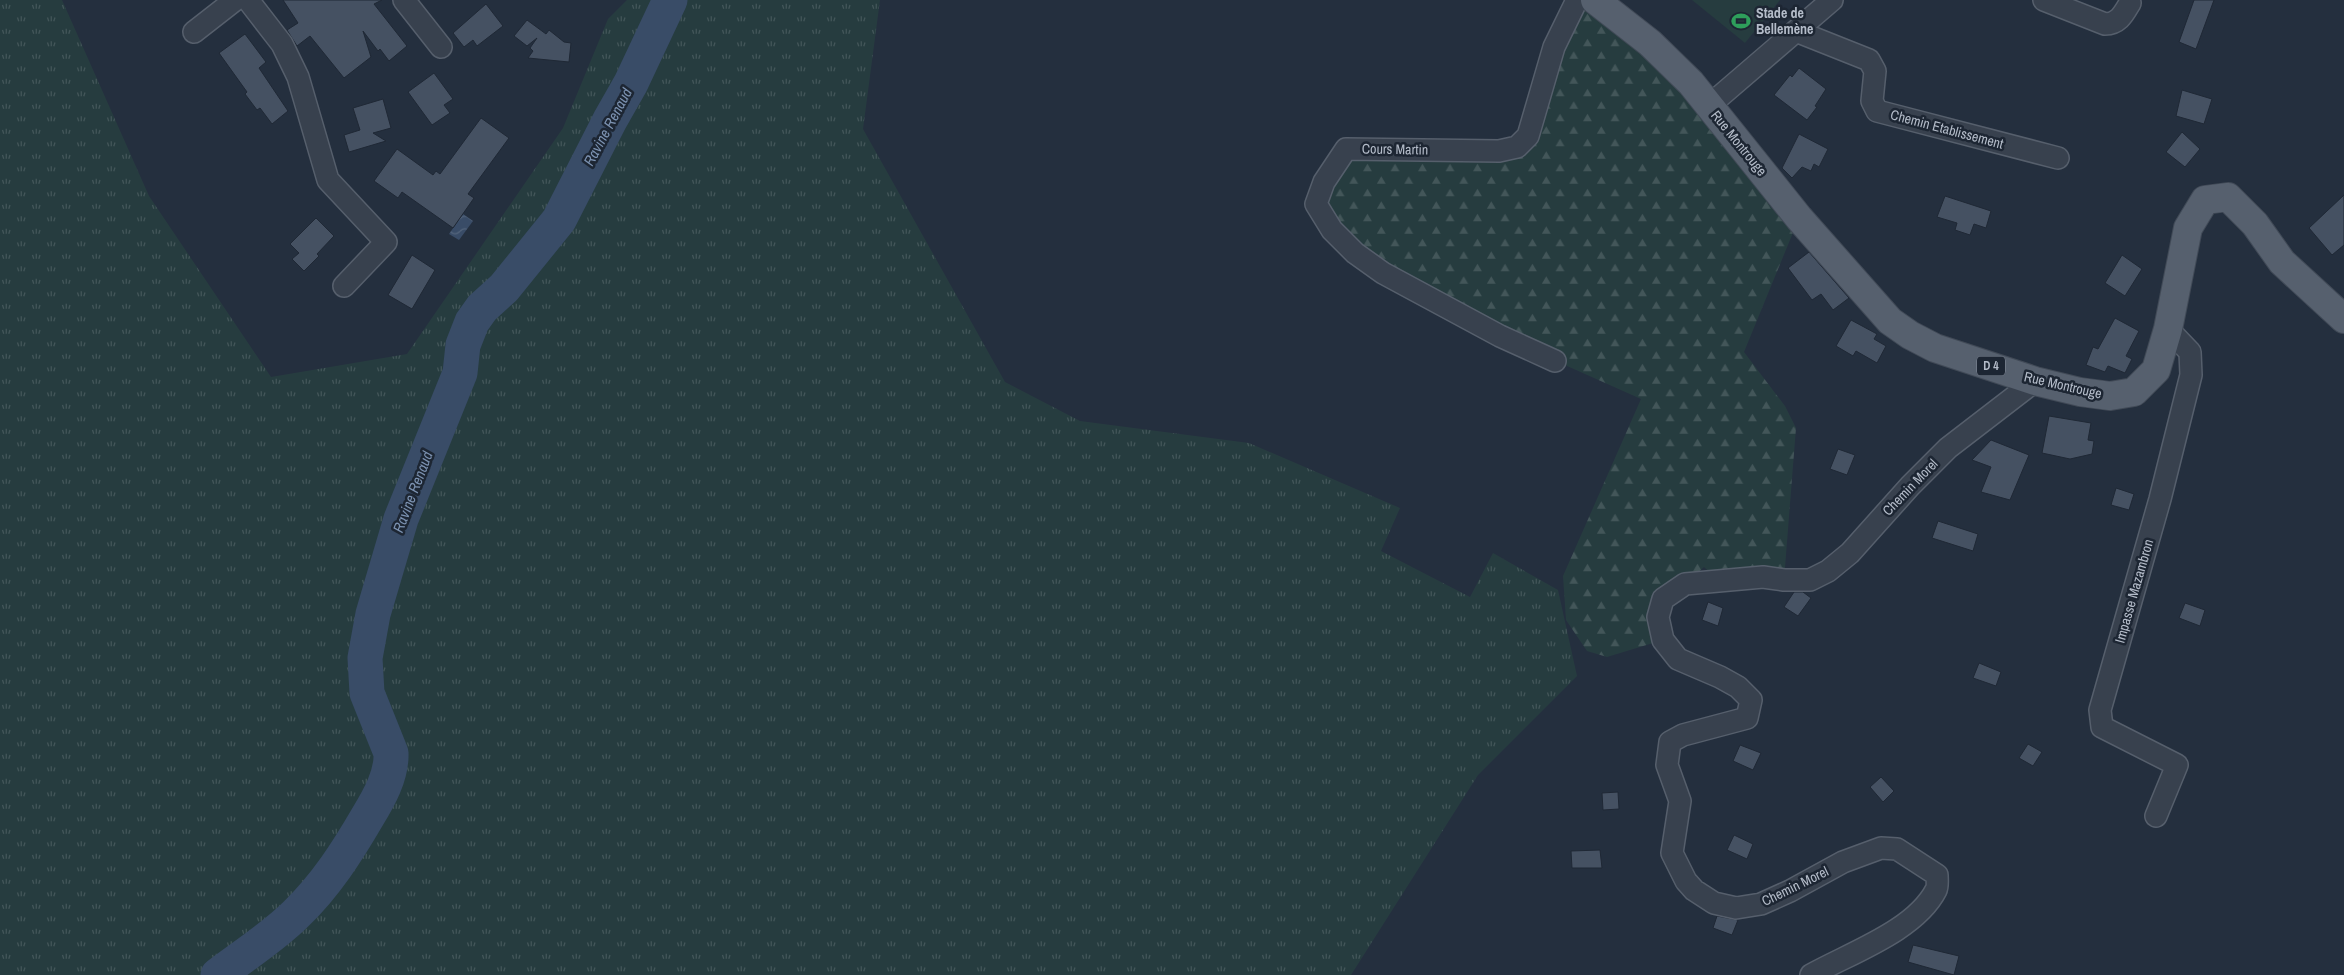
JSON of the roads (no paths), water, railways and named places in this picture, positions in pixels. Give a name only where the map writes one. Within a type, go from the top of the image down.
[{"type":"main road","name":"Rue Montrouge","points":[[1595,0],[1650,44],[1691,83],[1800,218],[1890,321],[1910,335],[1935,348],[2035,381],[2080,392],[2110,396],[2134,392],[2156,370],[2168,329],[2188,228],[2205,200],[2228,197],[2255,224],[2282,262],[2344,319]]},
{"type":"street","points":[[194,32],[235,0]]},
{"type":"street","points":[[248,0],[282,44],[298,76],[328,180],[386,242],[344,286]]},
{"type":"street","name":"Cours Martin","points":[[1555,361],[1500,336],[1384,273],[1356,253],[1332,230],[1316,204],[1324,182],[1346,149],[1498,151],[1517,148],[1528,136],[1554,47],[1577,0]]},
{"type":"street","points":[[1712,110],[1718,98],[1832,0]]},
{"type":"street","points":[[2044,0],[2106,24],[2112,24],[2121,17],[2130,3]]},
{"type":"street","points":[[415,4],[441,47]]},
{"type":"street","name":"Chemin Etablissement","points":[[1796,31],[1870,60],[1875,71],[1872,101],[1877,110],[2058,158]]},
{"type":"street","name":"Impasse Mazambron","points":[[2156,816],[2177,766],[2102,727],[2100,710],[2160,499],[2191,375],[2190,352],[2168,329]]},
{"type":"street","name":"Chemin Morel","points":[[1812,975],[1885,937],[1922,910],[1937,888],[1937,875],[1897,849],[1881,848],[1843,862],[1790,892],[1761,904],[1736,908],[1714,903],[1694,890],[1680,873],[1672,853],[1680,801],[1667,765],[1670,742],[1684,735],[1747,718],[1751,700],[1732,683],[1678,659],[1663,640],[1658,617],[1663,599],[1685,584],[1763,577],[1784,580],[1810,580],[1828,571],[1850,553],[1910,486],[1948,448],[1988,415],[2035,381]]},
{"type":"water","points":[[463,214],[473,221],[459,240],[449,234]]},
{"type":"waterway","name":"Ravine Renaud","points":[[218,975],[278,930],[307,903],[344,855],[380,794],[387,778],[391,753],[367,693],[365,658],[373,614],[401,519],[460,373],[463,345],[472,322],[482,308],[504,288],[559,220],[631,83],[670,0]]},
{"type":"place","name":"Stade de Bellemène","points":[[1741,21]]}]
